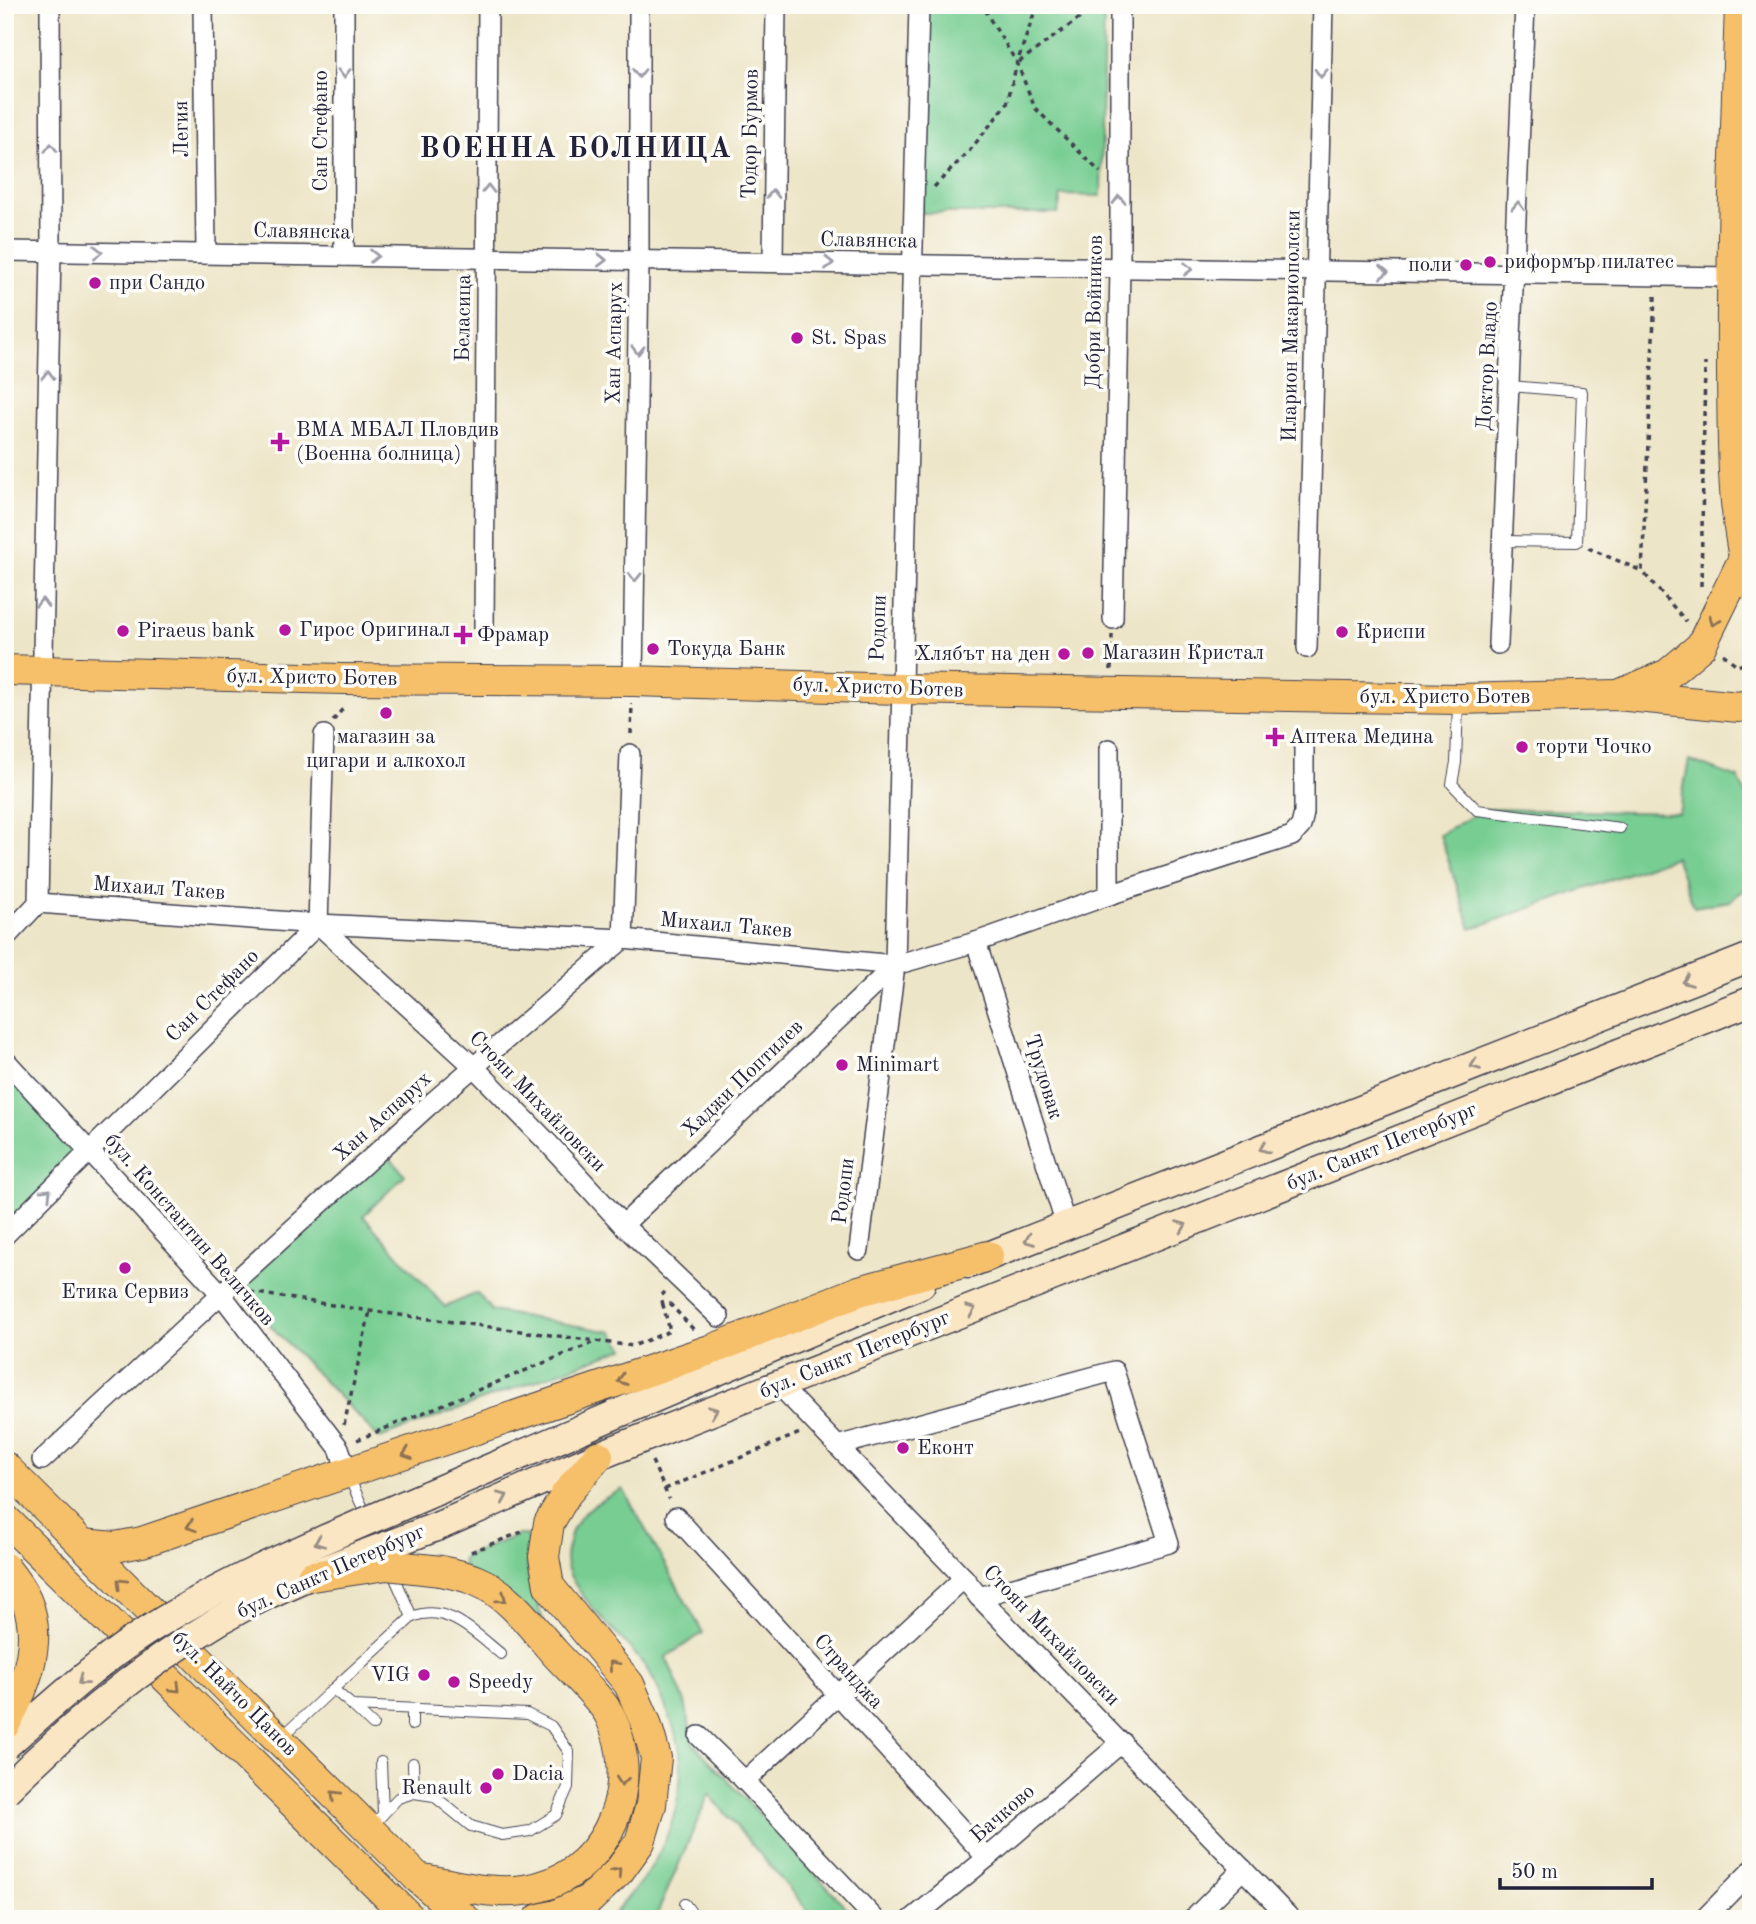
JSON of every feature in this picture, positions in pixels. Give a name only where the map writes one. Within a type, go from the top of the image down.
[{"type":"main road","points":[[1617,695],[1668,674],[1701,646],[1747,572],[1733,459],[1731,277],[1740,5]]},
{"type":"main road","name":"бул. Христо Ботев","points":[[5,670],[343,679],[633,681],[900,689],[1458,699],[1617,695],[1739,707],[1751,704]]},
{"type":"main road","name":"бул. Санкт Петербург","points":[[5,1746],[143,1633],[255,1570],[988,1256],[1751,957]]},
{"type":"main road","name":"бул. Санкт Петербург","points":[[5,1791],[49,1748],[159,1659],[249,1604],[598,1456],[1751,1002]]},
{"type":"main road","points":[[82,1544],[115,1547],[142,1542],[344,1461],[713,1349],[859,1291],[988,1256]]},
{"type":"main road","points":[[540,1919],[586,1909],[640,1842],[651,1805],[656,1758],[646,1723],[629,1684],[549,1586],[544,1557],[549,1522],[566,1493],[598,1456]]},
{"type":"main road","name":"бул. Найчо Цанов","points":[[5,1467],[279,1740],[376,1821],[418,1878],[465,1919]]},
{"type":"main road","name":"бул. Найчо Цанов","points":[[5,1519],[403,1911]]},
{"type":"main road","points":[[312,1576],[387,1565],[453,1563],[510,1603],[609,1713],[621,1741],[624,1772],[619,1808],[605,1838],[590,1858],[568,1876],[539,1887],[507,1892],[474,1889],[418,1878]]},
{"type":"main road","points":[[5,1568],[27,1602],[32,1631],[32,1658],[25,1683],[5,1724]]},
{"type":"main road","points":[[403,1911],[443,1919]]},
{"type":"street","points":[[5,938],[37,903],[51,251],[50,5]]},
{"type":"street","name":"Легия","points":[[203,5],[206,253]]},
{"type":"street","name":"Сан Стефано","points":[[344,5],[344,256]]},
{"type":"street","name":"Беласица","points":[[484,631],[488,5]]},
{"type":"street","name":"Хан Аспарух","points":[[633,681],[639,261],[639,5]]},
{"type":"street","name":"Тодор Бурмов","points":[[773,262],[776,5]]},
{"type":"street","name":"Родопи","points":[[859,1250],[895,965],[919,5]]},
{"type":"street","name":"Добри Войников","points":[[1112,619],[1120,268],[1120,5]]},
{"type":"street","name":"Иларион Макариополски","points":[[1307,648],[1323,5]]},
{"type":"street","name":"Доктор Владо","points":[[1498,644],[1525,5]]},
{"type":"street","name":"Славянска","points":[[5,251],[1731,277]]},
{"type":"street","points":[[318,924],[324,734]]},
{"type":"street","name":"Михаил Такев","points":[[37,903],[318,924],[623,939],[895,965],[976,942],[1109,895],[1292,836],[1301,826],[1304,813],[1304,742]]},
{"type":"street","points":[[1109,749],[1109,895]]},
{"type":"street","points":[[623,939],[630,754]]},
{"type":"street","name":"Сан Стефано","points":[[5,1235],[318,924]]},
{"type":"street","name":"Стоян Михайловски","points":[[318,924],[473,1066],[549,1144],[622,1225],[719,1317]]},
{"type":"street","name":"Хан Аспарух","points":[[42,1460],[473,1066],[623,939]]},
{"type":"street","name":"Трудовак","points":[[976,942],[1066,1225]]},
{"type":"street","name":"Хаджи Поптилев","points":[[622,1225],[895,965]]},
{"type":"street","name":"бул. Константин Величков","points":[[5,1060],[221,1294],[344,1461]]},
{"type":"street","points":[[838,1446],[1114,1371],[1169,1543],[979,1597]]},
{"type":"street","name":"Стоян Михайловски","points":[[779,1385],[964,1578],[979,1597],[1291,1919]]},
{"type":"street","name":"Странджа","points":[[676,1517],[987,1858]]},
{"type":"street","points":[[745,1781],[964,1578]]},
{"type":"street","points":[[699,1736],[875,1919]]},
{"type":"street","name":"Бачково","points":[[912,1919],[1122,1742]]},
{"type":"street","points":[[1194,1919],[1244,1870]]},
{"type":"street","points":[[1704,1919],[1751,1871]]},
{"type":"lane","points":[[1502,541],[1577,542],[1582,392],[1510,386]]},
{"type":"lane","points":[[1458,699],[1456,762],[1452,784],[1477,810],[1620,828]]},
{"type":"lane","points":[[344,1461],[412,1617]]},
{"type":"lane","points":[[279,1740],[412,1617],[423,1612],[452,1616],[501,1654]]},
{"type":"lane","points":[[333,1689],[373,1725]]},
{"type":"lane","points":[[353,1706],[527,1714],[551,1726],[569,1752],[568,1787],[556,1815],[530,1831],[502,1835],[471,1826],[434,1797],[414,1793],[398,1798],[376,1821]]},
{"type":"lane","points":[[412,1710],[412,1725]]},
{"type":"lane","points":[[376,1821],[381,1762]]},
{"type":"lane","points":[[413,1763],[414,1793]]},
{"type":"lane","points":[[685,1904],[696,1919]]},
{"type":"path","points":[[984,5],[1017,63],[1035,108],[1119,191]]},
{"type":"path","points":[[915,206],[970,150],[1007,104],[1017,63],[1037,5]]},
{"type":"path","points":[[1017,63],[1098,5]]},
{"type":"path","points":[[1642,571],[1656,276]]},
{"type":"path","points":[[1577,542],[1597,554],[1642,571],[1690,625]]},
{"type":"path","points":[[1721,652],[1738,666],[1751,661]]},
{"type":"path","points":[[630,754],[633,681]]},
{"type":"path","points":[[221,1294],[236,1290],[633,1346],[670,1331],[663,1305],[670,1304],[713,1349]]},
{"type":"path","points":[[344,1461],[370,1311]]},
{"type":"path","points":[[344,1461],[594,1342]]},
{"type":"path","points":[[642,1439],[664,1489],[818,1425]]},
{"type":"path","points":[[453,1563],[527,1530]]},
{"type":"green space","points":[[926,5],[1104,5],[1101,196],[1061,195],[1058,213],[921,213]]},
{"type":"green space","points":[[1689,760],[1738,778],[1751,804],[1751,883],[1730,901],[1694,907],[1675,857],[1471,929],[1440,835],[1484,809],[1679,813]]},
{"type":"green space","points":[[5,1075],[81,1152],[5,1226]]},
{"type":"green space","points":[[387,1154],[405,1175],[363,1216],[445,1307],[477,1293],[492,1311],[612,1332],[625,1348],[379,1438],[236,1290]]},
{"type":"green space","points":[[623,1489],[703,1633],[666,1657],[685,1702],[693,1743],[857,1919],[815,1919],[709,1794],[655,1919],[610,1919],[660,1852],[675,1810],[681,1766],[676,1735],[652,1677],[631,1649],[588,1603],[569,1572],[566,1558],[572,1532],[582,1515]]},
{"type":"green space","points":[[519,1535],[526,1535],[529,1578],[543,1619],[465,1569],[462,1560],[464,1556]]},
{"type":"place","name":"риформър пилатес","points":[[1490,262]]},
{"type":"place","name":"поли","points":[[1466,265]]},
{"type":"place","name":"при Сандо","points":[[95,283]]},
{"type":"place","name":"St. Spas","points":[[797,338]]},
{"type":"place","name":"ВМА МБАЛ Пловдив (Военна болница)","points":[[280,442]]},
{"type":"place","name":"Гирос Оригинал","points":[[285,630]]},
{"type":"place","name":"Piraeus bank","points":[[123,631]]},
{"type":"place","name":"Криспи","points":[[1342,632]]},
{"type":"place","name":"Фрамар","points":[[463,635]]},
{"type":"place","name":"Токуда Банк","points":[[653,649]]},
{"type":"place","name":"Магазин Кристал","points":[[1088,653]]},
{"type":"place","name":"Хлябът на ден","points":[[1064,654]]},
{"type":"place","name":"магазин за цигари и алкохол","points":[[386,713]]},
{"type":"place","name":"Аптека Медина","points":[[1275,737]]},
{"type":"place","name":"торти Чочко","points":[[1522,747]]},
{"type":"place","name":"Minimart","points":[[842,1065]]},
{"type":"place","name":"Етика Сервиз","points":[[125,1268]]},
{"type":"place","name":"Еконт","points":[[903,1448]]},
{"type":"place","name":"VIG","points":[[424,1675]]},
{"type":"place","name":"Speedy","points":[[454,1682]]},
{"type":"place","name":"Dacia","points":[[498,1774]]},
{"type":"place","name":"Renault","points":[[486,1788]]},
{"type":"district","name":"ВОЕННА БОЛНИЦА","points":[[576,150]]}]
